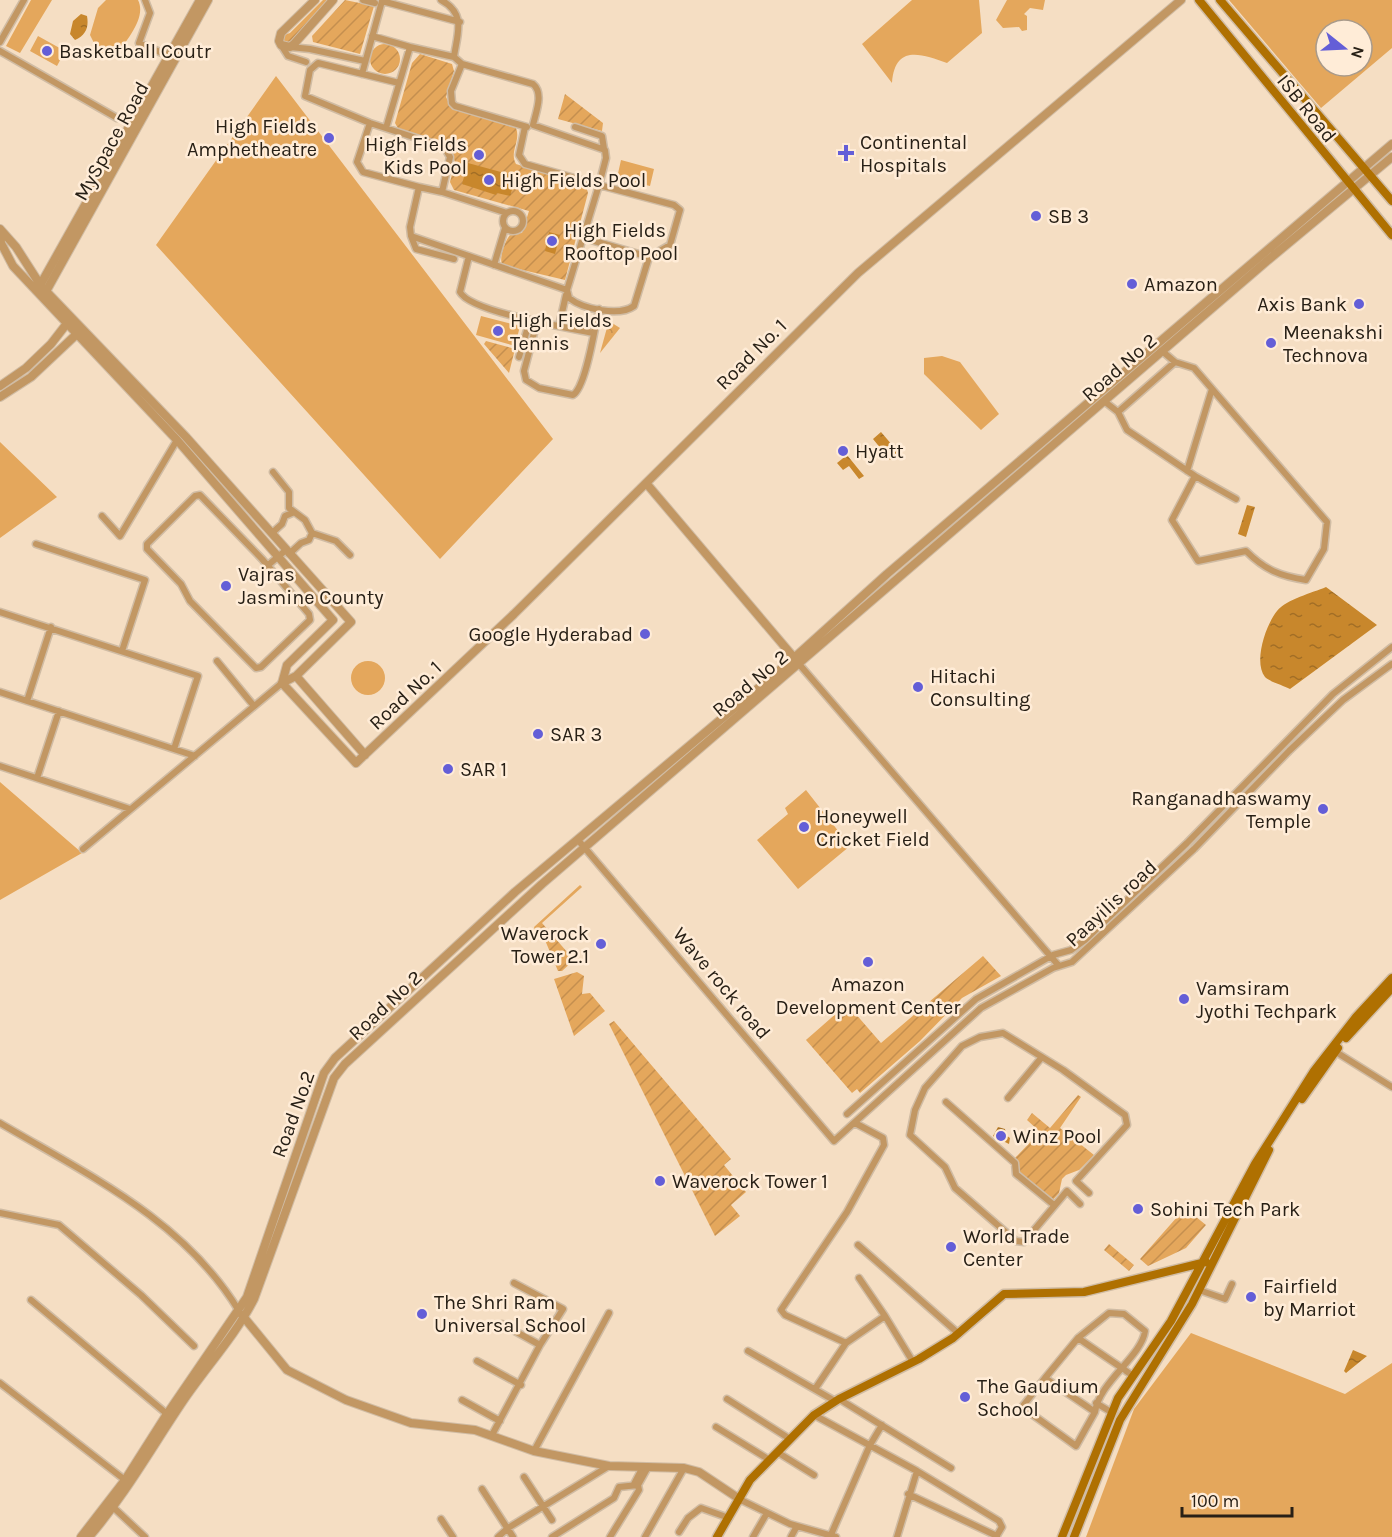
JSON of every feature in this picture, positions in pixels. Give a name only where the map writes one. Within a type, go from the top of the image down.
[{"type":"main road","name":"ISB Road","points":[[1199,0],[1392,235]]},
{"type":"main road","name":"ISB Road","points":[[1220,0],[1392,201]]},
{"type":"main road","points":[[1074,1537],[1120,1420],[1198,1290],[1207,1263],[1255,1164],[1314,1071],[1356,1017],[1392,978]]},
{"type":"main road","points":[[1062,1537],[1111,1412],[1132,1375],[1171,1321],[1207,1263],[1267,1153],[1335,1052],[1392,988]]},
{"type":"main road","points":[[717,1537],[741,1500],[750,1480],[768,1459],[814,1415],[837,1400],[913,1362],[959,1334],[1005,1294],[1084,1292],[1207,1263]]},
{"type":"street","points":[[0,42],[24,0]]},
{"type":"street","points":[[145,0],[150,13],[139,43],[169,56]]},
{"type":"street","name":"MySpace Road","points":[[41,292],[200,0]]},
{"type":"street","name":"MySpace Road","points":[[41,292],[208,0]]},
{"type":"street","points":[[315,0],[281,33],[279,41],[286,46],[318,50],[365,61]]},
{"type":"street","points":[[286,46],[333,0]]},
{"type":"street","points":[[363,0],[375,3]]},
{"type":"street","points":[[441,0],[454,10],[460,22],[454,57]]},
{"type":"street","name":"Road No. 1","points":[[282,683],[356,764],[514,614],[858,273],[1181,0]]},
{"type":"street","points":[[362,74],[381,1],[460,22]]},
{"type":"street","points":[[372,36],[454,57],[462,64],[533,84],[539,94],[533,125]]},
{"type":"street","points":[[286,46],[288,56],[306,62]]},
{"type":"street","points":[[386,128],[410,47]]},
{"type":"street","points":[[0,51],[117,118]]},
{"type":"street","points":[[399,83],[318,63],[310,70],[305,96],[370,123],[448,150],[450,156],[442,192]]},
{"type":"street","points":[[462,64],[451,91],[452,104],[525,127],[533,125],[604,150]]},
{"type":"street","points":[[370,123],[357,162],[363,172],[442,192],[507,213],[516,212],[521,216],[523,222],[515,231],[505,228]]},
{"type":"street","points":[[525,127],[519,155],[525,164],[678,207],[680,210],[670,245],[649,256],[584,238]]},
{"type":"street","points":[[559,326],[566,292],[584,238],[606,158],[602,136],[575,128]]},
{"type":"street","name":"Road No 2","points":[[1368,173],[1392,144]]},
{"type":"street","name":"Road No 2","points":[[515,892],[797,661],[887,574],[1350,186],[1392,157]]},
{"type":"street","name":"Road No 2","points":[[241,1315],[254,1299],[334,1078],[345,1064],[511,910],[797,661],[1162,351],[1350,186]]},
{"type":"street","points":[[419,187],[410,227],[416,249],[454,259]]},
{"type":"street","points":[[494,265],[507,213]]},
{"type":"street","points":[[0,229],[16,247],[41,292]]},
{"type":"street","points":[[0,229],[1,243],[13,266],[80,331],[272,533],[351,622],[296,676],[282,683],[83,849]]},
{"type":"street","points":[[411,236],[566,292],[573,301],[599,309],[622,312],[634,306],[649,256]]},
{"type":"street","points":[[469,256],[461,284],[463,297],[468,301],[533,321],[594,333]]},
{"type":"street","points":[[533,321],[524,371],[526,380],[539,388],[573,395],[578,391],[599,309]]},
{"type":"street","points":[[0,386],[43,352],[69,321]]},
{"type":"street","points":[[519,357],[533,321]]},
{"type":"street","points":[[0,397],[31,377],[80,331]]},
{"type":"street","points":[[80,331],[333,620],[287,665],[282,683]]},
{"type":"street","points":[[1162,351],[1175,362],[1194,369],[1327,522],[1323,549],[1306,580],[1280,576],[1261,566],[1246,551],[1198,561],[1172,520],[1195,476]]},
{"type":"street","points":[[1118,412],[1175,362]]},
{"type":"street","points":[[1187,471],[1212,389]]},
{"type":"street","points":[[1104,400],[1118,412],[1127,430],[1187,471],[1236,499]]},
{"type":"street","points":[[102,516],[120,536],[177,440]]},
{"type":"street","points":[[273,472],[289,492],[289,508],[292,513],[305,520],[312,533],[336,541],[350,555]]},
{"type":"street","points":[[645,483],[992,891],[1053,955],[1059,966]]},
{"type":"street","points":[[201,495],[267,566],[309,614],[310,620],[261,667],[256,668],[190,601],[181,584],[149,555],[147,544],[195,496],[201,495]]},
{"type":"street","points":[[272,533],[282,524],[285,516],[292,513]]},
{"type":"street","points":[[267,566],[278,557],[309,540],[312,533]]},
{"type":"street","points":[[36,544],[145,580],[122,651]]},
{"type":"street","points":[[275,575],[285,565]]},
{"type":"street","points":[[0,612],[198,676],[174,749]]},
{"type":"street","points":[[27,700],[51,627]]},
{"type":"street","name":"Paayilis road","points":[[847,1114],[976,999],[1053,955],[1071,950],[1085,940],[1187,843],[1333,694],[1392,647]]},
{"type":"street","points":[[217,662],[254,706]]},
{"type":"street","name":"Paayilis road","points":[[834,1141],[981,1008],[1059,966],[1072,962],[1194,849],[1289,751],[1343,700],[1392,664]]},
{"type":"street","points":[[296,676],[365,755]]},
{"type":"street","points":[[0,692],[195,756]]},
{"type":"street","points":[[37,778],[59,711]]},
{"type":"street","points":[[0,766],[130,809]]},
{"type":"street","name":"Wave rock road","points":[[578,840],[834,1141]]},
{"type":"street","name":"Road No.2","points":[[241,1315],[324,1073],[335,1058],[515,892]]},
{"type":"street","points":[[976,999],[981,1008]]},
{"type":"street","points":[[1003,1033],[1125,1114],[1127,1125],[1076,1181],[1024,1242],[1016,1241],[955,1188],[945,1167],[910,1135],[924,1088],[962,1046],[980,1037],[1003,1033]]},
{"type":"street","points":[[1335,1052],[1392,1087]]},
{"type":"street","points":[[1008,1098],[1042,1057]]},
{"type":"street","points":[[946,1102],[1015,1163],[1016,1174],[1054,1205]]},
{"type":"street","points":[[0,1123],[120,1193],[182,1240],[210,1268],[241,1315],[287,1370],[346,1400],[411,1423],[476,1430],[534,1451],[609,1466],[684,1467],[699,1472],[741,1500],[767,1513],[817,1535],[832,1536],[870,1445],[882,1425]]},
{"type":"street","points":[[846,1343],[782,1312],[782,1307],[821,1252],[884,1145],[883,1138],[855,1123]]},
{"type":"street","points":[[1076,1181],[1089,1193]]},
{"type":"street","points":[[1067,1191],[1080,1204]]},
{"type":"street","points":[[0,1213],[59,1225],[141,1294],[194,1346]]},
{"type":"street","points":[[858,1245],[959,1334]]},
{"type":"street","points":[[859,1278],[913,1362]]},
{"type":"street","points":[[492,1435],[540,1345],[563,1309],[514,1283]]},
{"type":"street","points":[[1198,1290],[1225,1299],[1232,1284]]},
{"type":"street","points":[[31,1300],[166,1414]]},
{"type":"street","points":[[534,1451],[609,1313]]},
{"type":"street","points":[[1109,1313],[1125,1314],[1145,1330],[1145,1334],[1121,1367],[1096,1403],[1095,1412],[1076,1446],[1022,1407],[1078,1338],[1109,1313]]},
{"type":"street","points":[[81,1537],[125,1480],[166,1414],[241,1315]]},
{"type":"street","points":[[89,1537],[114,1508],[241,1315]]},
{"type":"street","points":[[815,1389],[846,1343],[885,1316]]},
{"type":"street","points":[[501,1324],[540,1345]]},
{"type":"street","points":[[1078,1338],[1132,1375]]},
{"type":"street","points":[[748,1351],[882,1425],[951,1468]]},
{"type":"street","points":[[477,1361],[520,1385]]},
{"type":"street","points":[[1045,1378],[1095,1412]]},
{"type":"street","points":[[0,1383],[125,1480]]},
{"type":"street","points":[[727,1399],[790,1439]]},
{"type":"street","points":[[462,1400],[500,1421]]},
{"type":"street","points":[[1096,1403],[1111,1412]]},
{"type":"street","points":[[814,1415],[917,1471],[1001,1522],[997,1537],[908,1494]]},
{"type":"street","points":[[716,1427],[768,1459]]},
{"type":"street","points":[[777,1452],[814,1475]]},
{"type":"street","points":[[498,1537],[508,1528],[609,1466]]},
{"type":"street","points":[[636,1485],[645,1467]]},
{"type":"street","points":[[645,1537],[684,1467]]},
{"type":"street","points":[[897,1537],[908,1494],[917,1471]]},
{"type":"street","points":[[524,1477],[552,1520]]},
{"type":"street","points":[[552,1537],[562,1534],[614,1498],[619,1487],[636,1485]]},
{"type":"street","points":[[610,1537],[639,1490],[636,1485]]},
{"type":"street","points":[[482,1489],[513,1537]]},
{"type":"street","points":[[114,1508],[145,1537]]},
{"type":"street","points":[[679,1532],[688,1518],[701,1508],[729,1518]]},
{"type":"street","points":[[753,1537],[767,1513]]},
{"type":"street","points":[[441,1519],[453,1537]]},
{"type":"street","points":[[791,1537],[797,1526]]},
{"type":"green space","points":[[31,0],[52,0],[20,53],[6,46]]},
{"type":"green space","points":[[106,0],[138,0],[140,7],[138,21],[117,55],[99,53],[90,35],[98,8]]},
{"type":"green space","points":[[323,0],[328,0],[289,43],[283,40],[284,35],[290,33]]},
{"type":"green space","points":[[345,0],[374,6],[360,54],[313,42],[312,36]]},
{"type":"green space","points":[[912,0],[979,0],[982,33],[947,63],[919,55],[904,57],[898,62],[892,83],[862,44]]},
{"type":"green space","points":[[1007,0],[1045,0],[1043,10],[1030,8],[1024,14],[1027,16],[1027,30],[1022,31],[1019,27],[1003,28],[996,20]]},
{"type":"green space","points":[[1229,0],[1392,0],[1392,48],[1374,63],[1374,18],[1314,18],[1314,78],[1356,78],[1321,108]]},
{"type":"green space","name":"Basketball Coutr","points":[[38,36],[65,51],[57,66],[30,51]]},
{"type":"green space","points":[[385,44],[396,48],[400,59],[396,70],[385,74],[374,70],[370,59],[374,48]]},
{"type":"green space","points":[[420,54],[452,64],[454,71],[446,97],[452,109],[516,128],[514,160],[516,164],[586,186],[588,193],[565,280],[502,265],[502,253],[507,240],[511,234],[522,233],[529,211],[454,190],[450,182],[455,163],[452,149],[400,132],[395,123],[412,63]]},
{"type":"green space","points":[[276,76],[553,439],[440,559],[156,245]]},
{"type":"green space","points":[[565,94],[603,123],[602,131],[558,119]]},
{"type":"green space","points":[[621,160],[654,169],[650,186],[617,178]]},
{"type":"green space","name":"High Fields Tennis","points":[[481,316],[520,326],[515,346],[476,335]]},
{"type":"green space","points":[[612,323],[620,328],[600,353],[608,324]]},
{"type":"green space","points":[[486,341],[515,349],[509,373],[484,344]]},
{"type":"green space","points":[[942,356],[960,362],[999,414],[981,430],[924,374],[924,358]]},
{"type":"green space","points":[[0,442],[57,497],[0,538]]},
{"type":"green space","points":[[368,661],[380,666],[385,678],[380,690],[368,695],[356,690],[351,678],[356,666]]},
{"type":"green space","points":[[0,782],[82,853],[0,900]]},
{"type":"green space","name":"Honeywell Cricket Field","points":[[806,790],[850,846],[798,889],[757,840],[788,814],[785,808]]},
{"type":"green space","points":[[580,885],[582,887],[542,923],[574,960],[562,971],[558,971],[542,933],[537,936],[534,927]]},
{"type":"green space","points":[[983,956],[1001,976],[962,998],[920,1041],[860,1093],[857,1089],[852,1093],[806,1040],[847,1004],[881,1043]]},
{"type":"green space","points":[[577,972],[584,976],[582,994],[590,993],[605,1011],[574,1036],[554,979]]},
{"type":"green space","points":[[614,1021],[731,1159],[724,1165],[746,1192],[731,1205],[740,1216],[715,1236],[609,1024]]},
{"type":"green space","points":[[1078,1095],[1081,1097],[1060,1128],[1094,1155],[1079,1170],[1062,1179],[1059,1193],[1052,1201],[1018,1173],[1014,1159],[1040,1132],[1027,1120],[1032,1113],[1050,1128]]},
{"type":"green space","points":[[1185,1208],[1206,1225],[1186,1248],[1148,1266],[1140,1259]]},
{"type":"green space","points":[[1109,1244],[1134,1265],[1129,1271],[1104,1250]]},
{"type":"green space","points":[[1191,1333],[1345,1394],[1392,1363],[1392,1537],[1086,1537],[1134,1409]]},
{"type":"water","points":[[81,14],[87,16],[88,24],[82,36],[75,40],[70,34],[73,21]]},
{"type":"water","name":"High Fields Pool","points":[[468,163],[516,176],[510,196],[497,193],[496,195],[462,184]]},
{"type":"water","name":"High Fields Rooftop Pool","points":[[549,232],[560,235],[555,254],[545,251]]},
{"type":"water","points":[[881,432],[899,453],[890,460],[873,439]]},
{"type":"water","points":[[847,455],[864,476],[859,479],[849,466],[843,470],[837,463]]},
{"type":"water","points":[[1247,505],[1255,507],[1246,537],[1238,534]]},
{"type":"water","points":[[1326,587],[1377,625],[1290,689],[1267,679],[1260,662],[1262,643],[1273,617],[1287,603]]},
{"type":"water","name":"Winz Pool","points":[[998,1127],[1005,1129],[1006,1135],[1010,1138],[1009,1144],[993,1136]]},
{"type":"water","points":[[1353,1350],[1367,1356],[1346,1373],[1344,1371]]},
{"type":"place","name":"Basketball Coutr","points":[[47,51]]},
{"type":"place","name":"High Fields Amphetheatre","points":[[329,138]]},
{"type":"place","name":"Continental Hospitals","points":[[846,153]]},
{"type":"place","name":"High Fields Kids Pool","points":[[479,155]]},
{"type":"place","name":"High Fields Pool","points":[[489,180]]},
{"type":"place","name":"SB 3","points":[[1036,216]]},
{"type":"place","name":"High Fields Rooftop Pool","points":[[552,241]]},
{"type":"place","name":"Amazon","points":[[1132,284]]},
{"type":"place","name":"Axis Bank","points":[[1359,304]]},
{"type":"place","name":"High Fields Tennis","points":[[498,331]]},
{"type":"place","name":"Meenakshi Technova","points":[[1271,343]]},
{"type":"place","name":"Hyatt","points":[[843,451]]},
{"type":"place","name":"Vajras Jasmine County","points":[[226,586]]},
{"type":"place","name":"Google Hyderabad","points":[[645,634]]},
{"type":"place","name":"Hitachi Consulting","points":[[918,687]]},
{"type":"place","name":"SAR 3","points":[[538,734]]},
{"type":"place","name":"SAR 1","points":[[448,769]]},
{"type":"place","name":"Ranganadhaswamy Temple","points":[[1323,809]]},
{"type":"place","name":"Honeywell Cricket Field","points":[[804,827]]},
{"type":"place","name":"Waverock Tower 2.1","points":[[601,944]]},
{"type":"place","name":"Amazon Development Center","points":[[868,962]]},
{"type":"place","name":"Vamsiram Jyothi Techpark","points":[[1184,999]]},
{"type":"place","name":"Winz Pool","points":[[1001,1136]]},
{"type":"place","name":"Waverock Tower 1","points":[[660,1181]]},
{"type":"place","name":"Sohini Tech Park","points":[[1138,1209]]},
{"type":"place","name":"World Trade Center","points":[[951,1247]]},
{"type":"place","name":"Fairfield by Marriot","points":[[1251,1297]]},
{"type":"place","name":"The Shri Ram Universal School","points":[[422,1314]]},
{"type":"place","name":"The Gaudium School","points":[[965,1397]]}]
